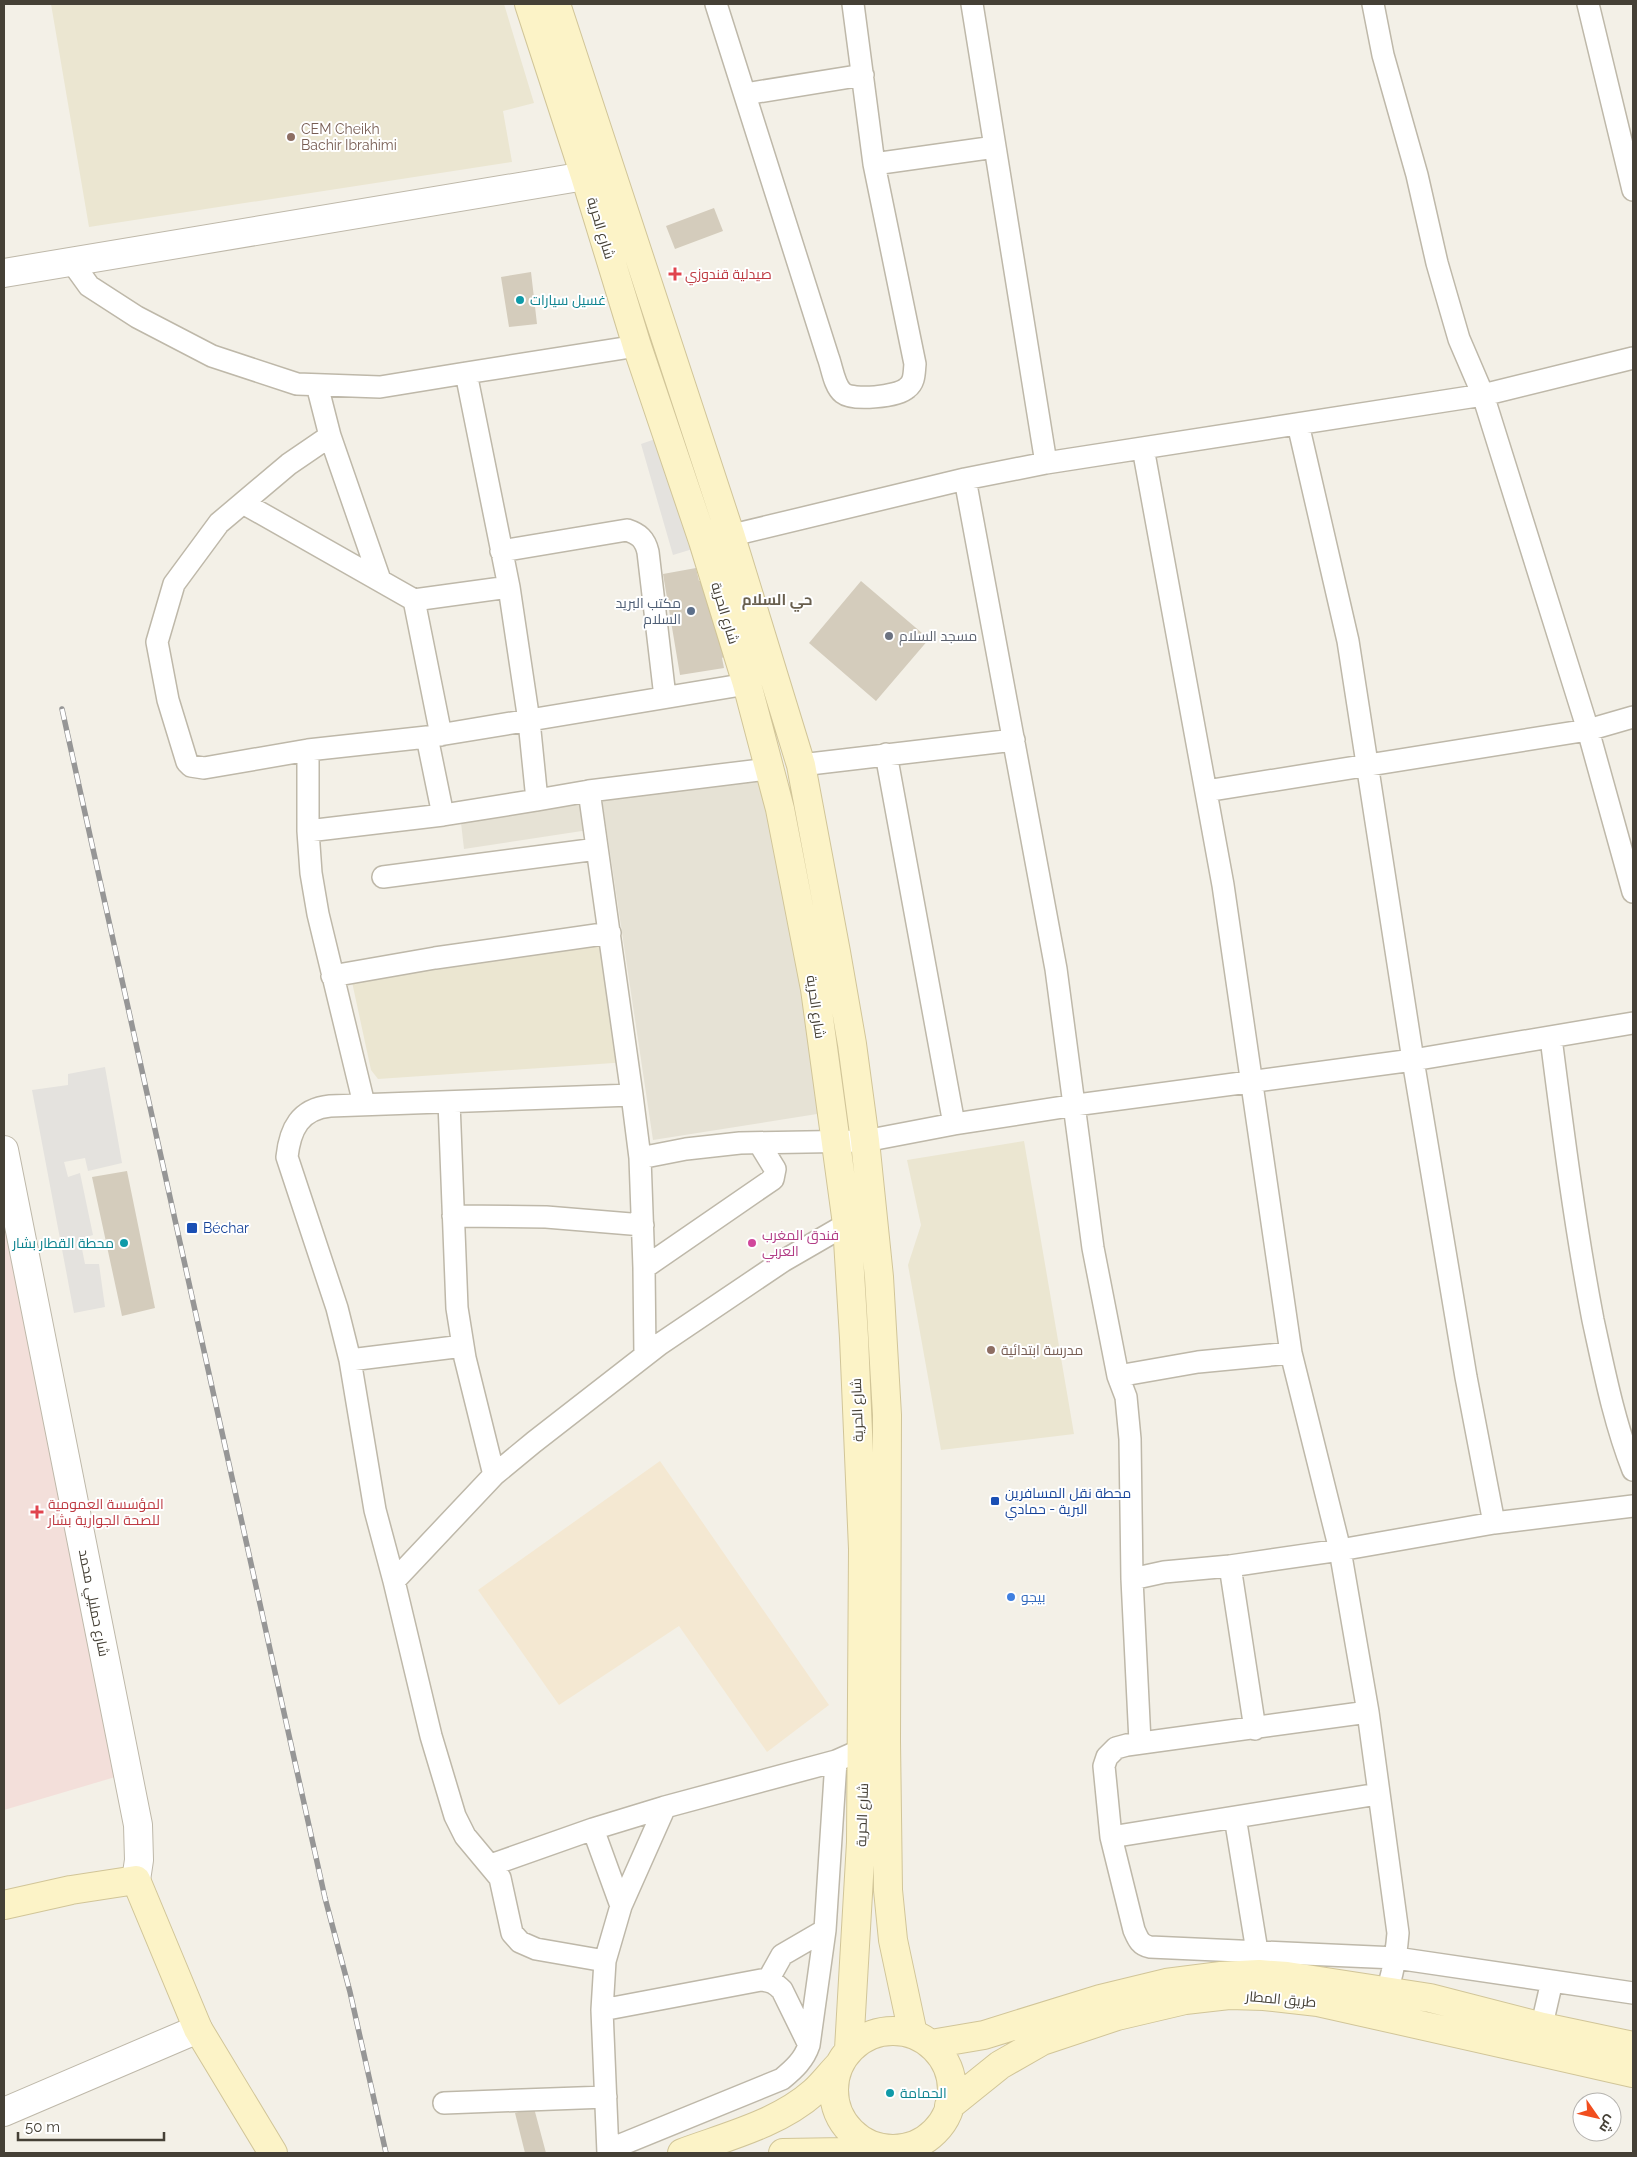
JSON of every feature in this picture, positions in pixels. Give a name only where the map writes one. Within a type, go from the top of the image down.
[{"type":"main road","name":"شارع الحرية","points":[[529,4],[598,174],[731,536],[801,765],[850,1034],[865,1141],[879,1277],[887,1415],[886,1741],[888,1890],[894,1948],[922,2039]]},
{"type":"main road","name":"شارع الحرية","points":[[556,4],[598,174],[637,346],[703,541],[747,684],[780,809],[814,988],[847,1224],[863,1549],[861,1842],[844,2057]]},
{"type":"main road","points":[[4,1905],[71,1890],[136,1880],[198,2029],[273,2153]]},
{"type":"main road","name":"طريق المطار","points":[[922,2039],[984,2035],[1110,1996],[1166,1983],[1221,1976],[1259,1974],[1287,1976],[1430,1998],[1633,2073]]},
{"type":"main road","name":"طريق المطار","points":[[949,2106],[1000,2065],[1042,2041],[1117,2016],[1185,2000],[1229,1995],[1264,1996],[1318,2002],[1377,2015],[1539,2039],[1633,2046]]},
{"type":"main road","points":[[682,2153],[769,2120],[792,2107],[814,2092],[863,2038],[879,2032],[896,2030],[922,2039],[942,2057],[949,2072],[952,2089],[949,2106],[942,2122],[916,2148],[783,2153]]},
{"type":"main road","points":[[844,2057],[834,2079],[834,2095],[837,2110],[844,2124],[855,2136],[868,2144],[882,2148]]},
{"type":"main road","points":[[844,2124],[845,2152]]},
{"type":"street","points":[[716,4],[828,357],[839,389],[850,397],[891,394],[906,389],[914,379],[915,364],[874,164],[853,4]]},
{"type":"street","points":[[972,4],[1046,463]]},
{"type":"street","points":[[1374,4],[1383,55],[1417,175],[1437,263],[1459,338],[1483,395],[1588,730],[1633,892]]},
{"type":"street","points":[[1588,4],[1632,183]]},
{"type":"street","points":[[745,94],[863,75]]},
{"type":"street","points":[[874,164],[995,147]]},
{"type":"street","points":[[4,273],[598,174]]},
{"type":"street","points":[[71,261],[89,286],[137,316],[212,356],[297,384],[380,387],[637,346]]},
{"type":"street","points":[[703,541],[731,536],[965,479],[1046,463],[1483,395],[1633,358]]},
{"type":"street","points":[[466,373],[509,586],[529,721],[538,800]]},
{"type":"street","points":[[317,384],[330,436],[380,580]]},
{"type":"street","points":[[1298,424],[1348,641],[1413,1060],[1466,1377],[1494,1524]]},
{"type":"street","points":[[330,436],[289,464],[219,523],[174,584],[157,642],[168,700],[187,762],[191,766],[197,769],[308,750],[434,736],[747,684]]},
{"type":"street","points":[[1143,448],[1226,905],[1291,1353],[1340,1550],[1368,1712],[1398,1933],[1396,1958],[1388,1991],[1377,2015]]},
{"type":"street","points":[[965,479],[1056,969],[1076,1105],[1093,1248],[1118,1376],[1126,1397],[1130,1439],[1132,1579],[1140,1742]]},
{"type":"street","points":[[243,503],[414,600],[509,586]]},
{"type":"street","points":[[501,551],[627,530],[637,533],[642,538],[648,552],[665,697]]},
{"type":"street","points":[[414,600],[434,736],[443,815]]},
{"type":"street","points":[[1206,791],[1367,767],[1588,730],[1633,717]]},
{"type":"street","points":[[801,765],[1014,740]]},
{"type":"street","points":[[308,750],[308,831],[311,873],[332,976],[364,1104]]},
{"type":"street","points":[[886,754],[954,1124]]},
{"type":"street","points":[[308,831],[443,815],[589,792],[768,769]]},
{"type":"street","points":[[589,792],[640,1158],[645,1355]]},
{"type":"street","points":[[383,878],[597,849]]},
{"type":"street","points":[[332,976],[435,958],[610,933]]},
{"type":"street","points":[[640,1158],[686,1149],[759,1143],[865,1141],[954,1124],[1076,1105],[1413,1060],[1633,1023]]},
{"type":"street","points":[[1551,1038],[1564,1142],[1585,1280],[1604,1374],[1625,1449],[1633,1470]]},
{"type":"street","points":[[605,1961],[536,1950],[520,1942],[512,1932],[500,1878],[465,1836],[455,1816],[431,1736],[375,1510],[350,1360],[337,1308],[286,1157],[288,1140],[296,1125],[305,1115],[316,1108],[364,1104],[632,1094]]},
{"type":"street","points":[[450,1102],[457,1308],[463,1346],[494,1475]]},
{"type":"street","points":[[644,1268],[773,1179],[775,1169],[759,1143]]},
{"type":"street","name":"شارع حمليلي محمد","points":[[4,1150],[138,1825],[139,1860],[136,1880]]},
{"type":"street","points":[[453,1216],[546,1217],[643,1225]]},
{"type":"street","points":[[394,1581],[494,1475],[645,1355],[783,1261],[847,1224]]},
{"type":"street","points":[[350,1360],[463,1346]]},
{"type":"street","points":[[1118,1376],[1198,1362],[1291,1353]]},
{"type":"street","points":[[1132,1579],[1164,1572],[1230,1566],[1494,1524],[1633,1506]]},
{"type":"street","points":[[1230,1566],[1255,1729]]},
{"type":"street","points":[[1368,1712],[1255,1729],[1140,1742],[1116,1748],[1107,1757],[1104,1766],[1111,1837],[1138,1940],[1144,1946],[1396,1958],[1633,1993]]},
{"type":"street","points":[[491,1865],[593,1829],[665,1807],[836,1761],[863,1749]]},
{"type":"street","points":[[665,1807],[621,1906],[605,1961],[602,2010],[608,2152],[782,2079],[806,2055],[825,1930],[836,1761]]},
{"type":"street","points":[[1111,1837],[1378,1794]]},
{"type":"street","points":[[1235,1817],[1257,1951]]},
{"type":"street","points":[[593,1829],[621,1906]]},
{"type":"street","points":[[768,1980],[782,1956],[825,1930]]},
{"type":"street","points":[[602,2010],[768,1980],[776,1983],[782,1990],[809,2045]]},
{"type":"street","points":[[1539,2039],[1552,1981]]},
{"type":"street","points":[[4,2112],[198,2029]]},
{"type":"street","points":[[444,2104],[606,2097]]},
{"type":"shaded area","name":"CEM Cheikh Bachir Ibrahimi","points":[[51,4],[504,4],[534,103],[503,111],[512,162],[89,227]]},
{"type":"shaded area","points":[[661,437],[696,548],[673,555],[641,444]]},
{"type":"shaded area","points":[[754,780],[767,786],[819,1088],[817,1114],[653,1140],[601,792]]},
{"type":"shaded area","points":[[588,786],[595,829],[464,849],[459,805]]},
{"type":"shaded area","points":[[608,922],[628,1062],[378,1079],[371,1070],[349,968],[359,962]]},
{"type":"shaded area","points":[[105,1067],[122,1163],[88,1171],[85,1158],[64,1162],[68,1177],[80,1173],[93,1235],[80,1239],[85,1264],[99,1264],[105,1307],[74,1313],[32,1090],[68,1085],[68,1074]]},
{"type":"shaded area","name":"مدرسة ابتدائية","points":[[1024,1141],[1074,1434],[941,1450],[908,1265],[921,1225],[907,1160]]},
{"type":"shaded area","name":"المؤسسة العمومية للصحة الجوارية بشار","points":[[4,1213],[122,1775],[4,1810]]},
{"type":"shaded area","points":[[660,1461],[829,1705],[767,1752],[679,1626],[559,1705],[478,1590]]},
{"type":"building","points":[[714,208],[723,231],[675,249],[666,226]]},
{"type":"building","name":"غسيل سيارات","points":[[531,272],[537,324],[509,327],[501,277]]},
{"type":"building","name":"مكتب البريد السلام","points":[[696,568],[699,581],[708,581],[725,656],[722,658],[724,668],[680,675],[663,574]]},
{"type":"building","points":[[861,581],[929,639],[876,701],[809,643]]},
{"type":"building","name":"محطة القطار بشار","points":[[127,1171],[155,1308],[122,1316],[92,1177]]},
{"type":"building","points":[[534,2108],[546,2153],[525,2153],[515,2113]]},
{"type":"railway","points":[[62,709],[325,1898],[350,1992],[386,2153]]},
{"type":"place","name":"CEM Cheikh Bachir Ibrahimi","points":[[291,137]]},
{"type":"place","name":"صيدلية قندوزي","points":[[675,274]]},
{"type":"place","name":"غسيل سيارات","points":[[520,300]]},
{"type":"place","name":"مكتب البريد السلام","points":[[691,611]]},
{"type":"place","name":"مسجد السلام","points":[[889,636]]},
{"type":"place","name":"Béchar","points":[[192,1228]]},
{"type":"place","name":"محطة القطار بشار","points":[[124,1243]]},
{"type":"place","name":"فندق المغرب العربي","points":[[752,1243]]},
{"type":"place","name":"مدرسة ابتدائية","points":[[991,1350]]},
{"type":"place","name":"محطة نقل المسافرين البرية - حمادي","points":[[995,1501]]},
{"type":"place","name":"المؤسسة العمومية للصحة الجوارية بشار","points":[[37,1512]]},
{"type":"place","name":"بيجو","points":[[1011,1597]]},
{"type":"place","name":"الحمامة","points":[[890,2093]]},
{"type":"district","name":"حي السلام","points":[[777,600]]}]
